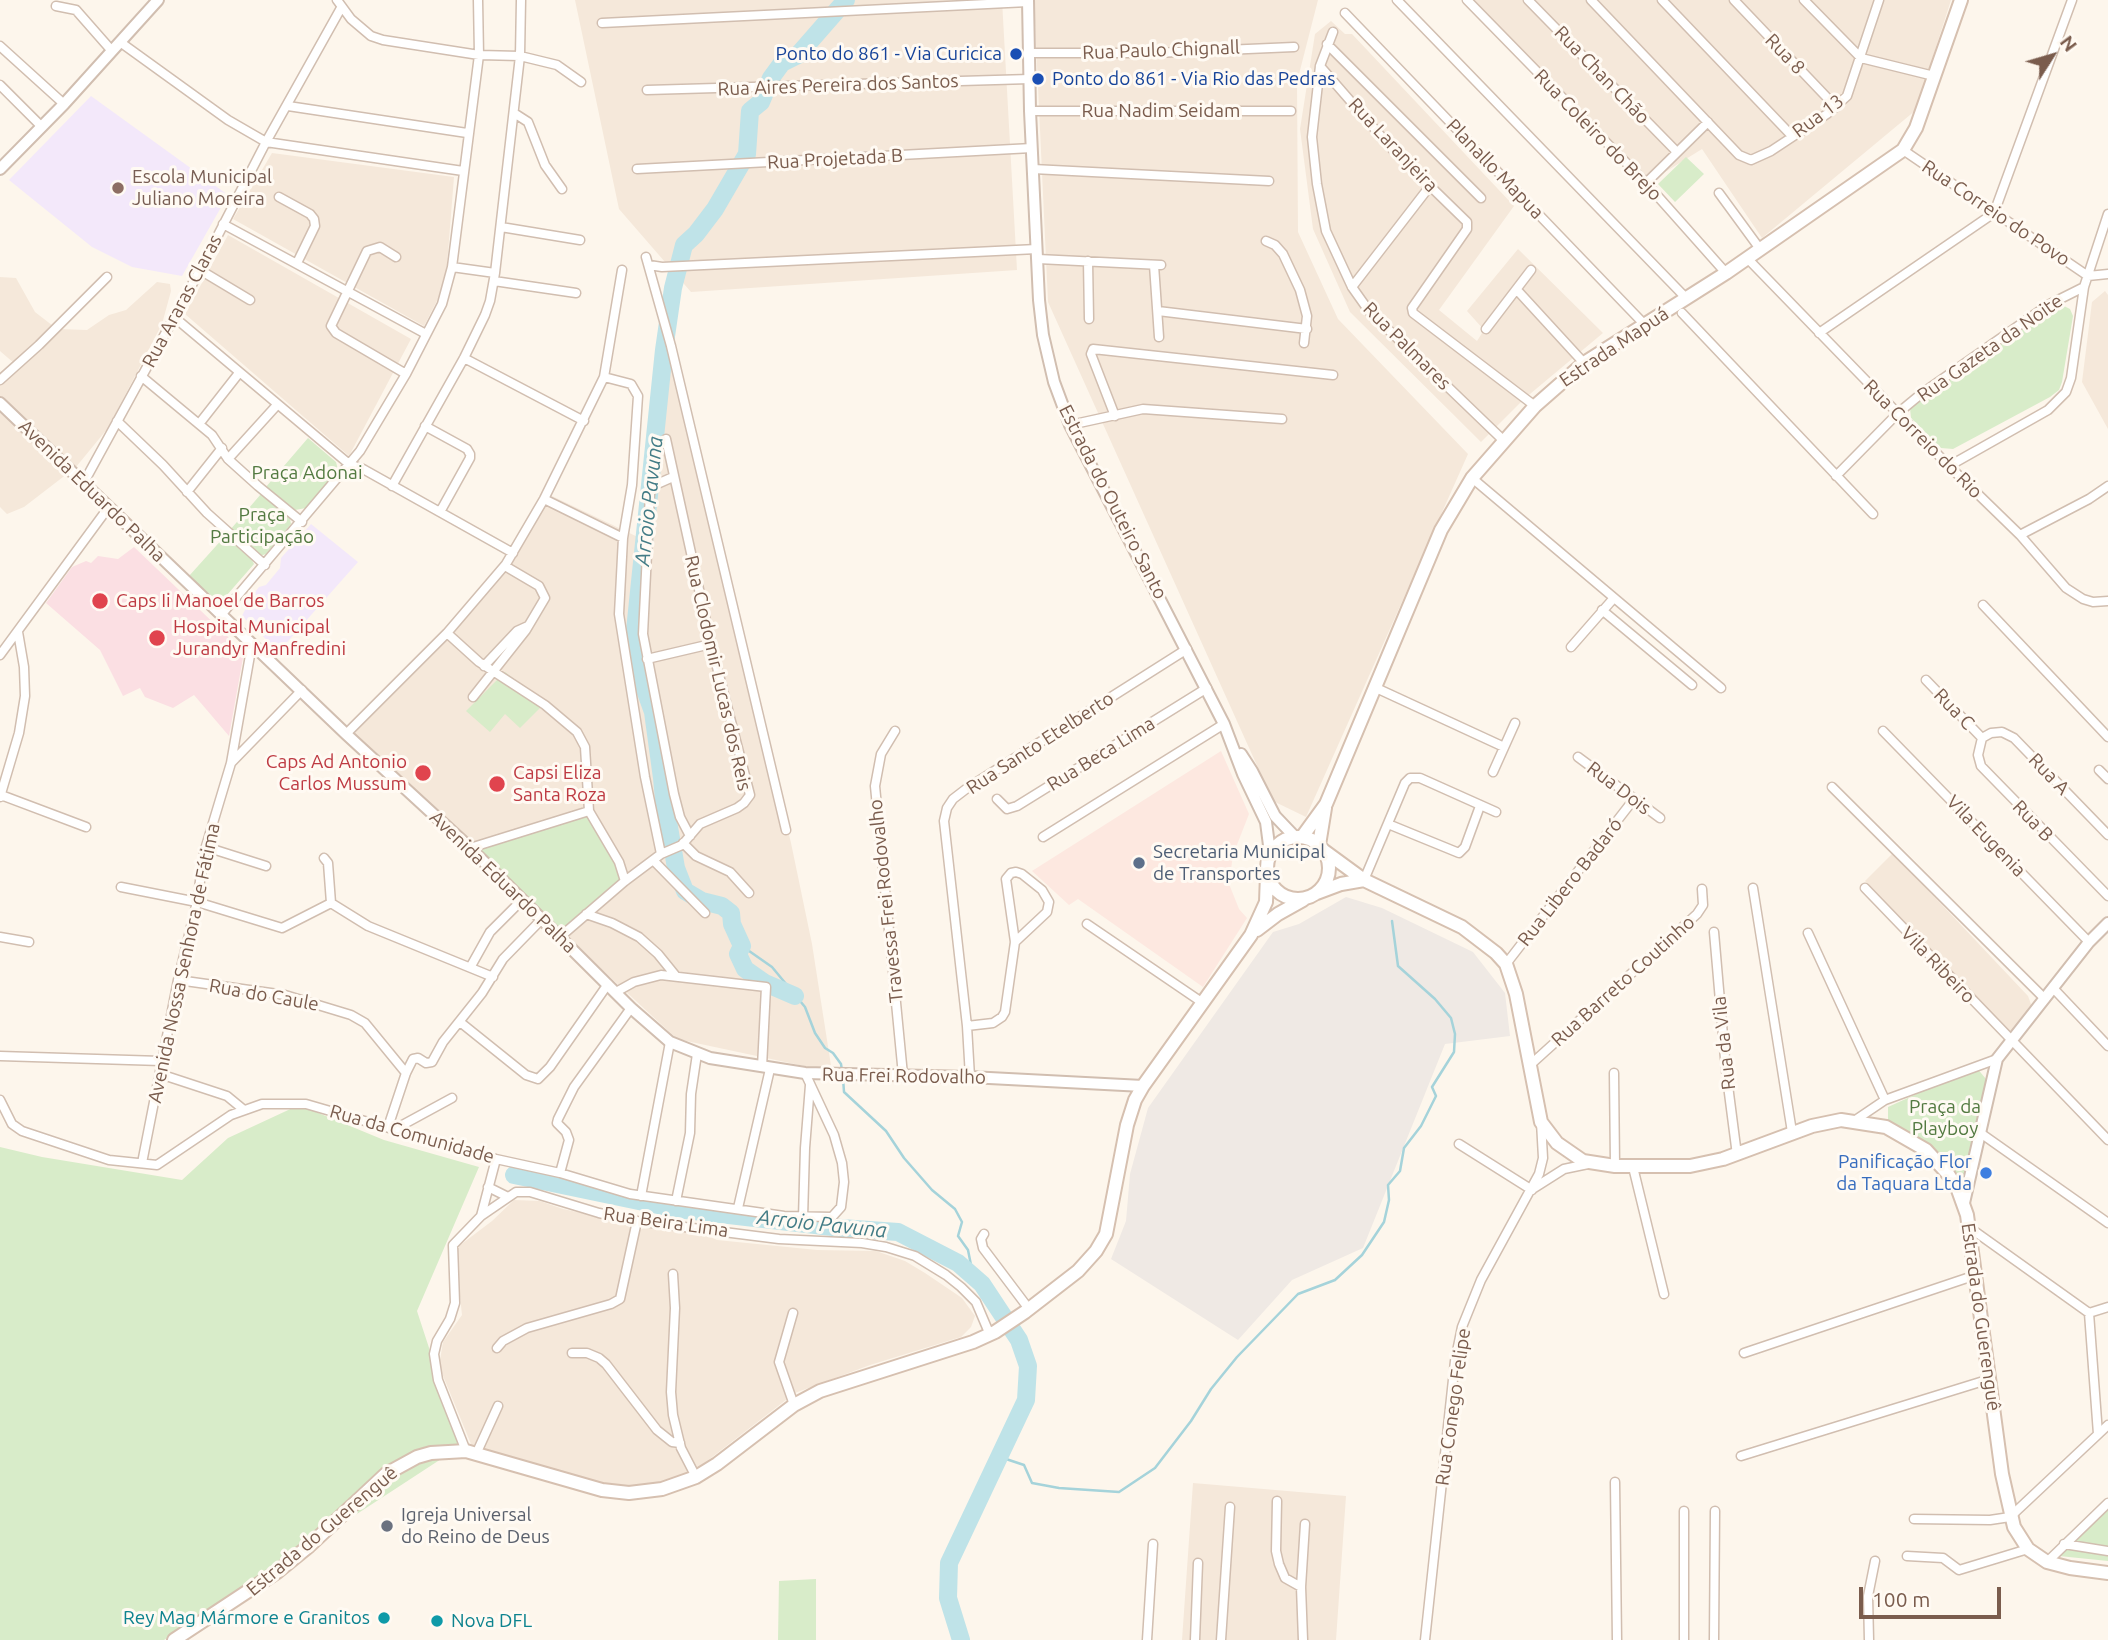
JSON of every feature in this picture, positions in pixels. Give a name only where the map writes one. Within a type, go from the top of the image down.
[{"type":"main road","name":"Estrada Mapuá","points":[[1298,837],[1310,829],[1326,804],[1441,530],[1472,478],[1535,405],[1584,363],[1726,273],[1903,150],[1916,128],[1961,0]]},
{"type":"main road","name":"Estrada Mapuá","points":[[1321,848],[1326,804]]},
{"type":"main road","points":[[1298,837],[1321,848],[1329,865],[1329,873],[1327,881],[1312,896],[1289,899],[1270,882],[1266,867],[1270,853],[1281,842],[1298,837]]},
{"type":"main road","name":"Estrada do Guerenguê","points":[[1321,848],[1364,880],[1469,932],[1488,944],[1506,964],[1516,994],[1541,1122],[1564,1149],[1590,1163],[1633,1167],[1690,1166],[1737,1155],[1792,1132],[1828,1122],[1854,1121],[1886,1127],[1926,1150],[1948,1174],[1964,1203],[1970,1228],[2010,1517],[2022,1542],[2047,1562],[2060,1567],[2108,1573]]},
{"type":"main road","name":"Estrada do Guerenguê","points":[[174,1640],[276,1572],[309,1546],[386,1474],[417,1457],[431,1453],[471,1451],[613,1492],[653,1490],[696,1477],[794,1405],[835,1385],[993,1334],[1078,1271],[1096,1251],[1106,1234],[1126,1125],[1143,1086],[1251,935],[1266,902],[1267,874]]},
{"type":"main road","name":"Estrada do Guerenguê","points":[[1251,935],[1278,914],[1312,896],[1341,884],[1364,880]]},
{"type":"street","points":[[0,169],[64,104],[158,0]]},
{"type":"street","points":[[222,614],[302,522],[371,434],[442,304],[452,267],[479,55],[478,0]]},
{"type":"street","points":[[393,486],[485,315],[501,228],[520,56],[521,0]]},
{"type":"street","points":[[1397,0],[1686,299]]},
{"type":"street","name":"Rua Chan Chão","points":[[1528,0],[1676,151]]},
{"type":"street","points":[[1591,0],[1708,122],[1646,183]]},
{"type":"street","points":[[1662,0],[1792,136]]},
{"type":"street","name":"Rua 8","points":[[1734,0],[1836,107]]},
{"type":"street","points":[[1804,0],[1861,58],[1934,76]]},
{"type":"street","points":[[1819,333],[1994,213],[2072,0]]},
{"type":"street","points":[[602,23],[1028,1]]},
{"type":"street","name":"Estrada do Outeiro Santo","points":[[1028,1],[1038,300],[1043,335],[1055,382],[1070,425],[1208,688],[1266,822],[1270,853]]},
{"type":"street","name":"Rua 13","points":[[1708,122],[1739,155],[1745,159],[1756,159],[1836,107],[1847,96],[1878,1]]},
{"type":"street","name":"Rua Coleiro do Brejo","points":[[1474,2],[1646,183],[1726,273]]},
{"type":"street","points":[[339,4],[371,36],[383,40],[479,55],[520,56],[557,65],[581,82]]},
{"type":"street","name":"Rua Araras Claras","points":[[83,484],[200,270],[266,142],[288,106],[339,4]]},
{"type":"street","points":[[56,6],[76,10],[112,51]]},
{"type":"street","name":"Planallo Mapua","points":[[1345,13],[1645,325]]},
{"type":"street","name":"Rua Palmares","points":[[1333,32],[1320,66],[1312,137],[1326,231],[1352,287],[1369,311],[1503,440]]},
{"type":"street","points":[[120,42],[228,120],[266,142],[463,171]]},
{"type":"street","points":[[1327,44],[1481,198]]},
{"type":"street","points":[[0,46],[64,104]]},
{"type":"street","name":"Rua Paulo Chignall","points":[[1029,53],[1155,53],[1294,47]]},
{"type":"street","name":"Rua Laranjeira","points":[[1320,66],[1393,150],[1467,222],[1467,229],[1412,310],[1535,405]]},
{"type":"street","name":"Rua Aires Pereira dos Santos","points":[[647,90],[1030,79]]},
{"type":"street","points":[[0,85],[42,127]]},
{"type":"street","points":[[288,106],[467,133]]},
{"type":"street","name":"Rua Nadim Seidam","points":[[1030,111],[1291,111]]},
{"type":"street","points":[[514,113],[528,122],[545,165],[562,189]]},
{"type":"street","name":"Rua Projetada B","points":[[637,169],[1032,148]]},
{"type":"street","name":"Rua Correio do Povo","points":[[1903,150],[2088,276]]},
{"type":"street","points":[[1033,169],[1269,181]]},
{"type":"street","points":[[1352,287],[1430,186]]},
{"type":"street","points":[[1719,193],[1760,249]]},
{"type":"street","points":[[279,197],[310,214],[316,226],[297,263]]},
{"type":"street","points":[[1948,466],[2048,410],[2066,392],[2071,378],[2084,286],[2108,214]]},
{"type":"street","points":[[223,224],[426,334]]},
{"type":"street","points":[[501,228],[580,240]]},
{"type":"street","points":[[1266,241],[1275,245],[1289,264],[1305,304],[1307,329],[1304,343]]},
{"type":"street","points":[[396,257],[380,247],[367,251],[331,326],[332,331],[406,374]]},
{"type":"street","points":[[1037,254],[1088,261],[1157,265],[1159,337]]},
{"type":"street","name":"Rua Clodomir Lucas dos Reis","points":[[786,830],[671,346],[648,261],[662,267],[1037,254]]},
{"type":"street","name":"Rua Correio do Rio","points":[[1747,258],[1948,466],[2021,535],[2067,588],[2093,602],[2108,601]]},
{"type":"street","points":[[1088,261],[1089,319]]},
{"type":"street","points":[[452,267],[576,293]]},
{"type":"street","points":[[200,270],[250,300]]},
{"type":"street","points":[[346,734],[447,633],[505,566],[513,553],[544,499],[604,377],[622,270]]},
{"type":"street","points":[[1486,329],[1531,270]]},
{"type":"street","points":[[2088,276],[2108,274]]},
{"type":"street","points":[[0,380],[107,277]]},
{"type":"street","name":"Rua Gazeta da Noite","points":[[1836,476],[1898,413],[2048,305],[2084,286]]},
{"type":"street","points":[[1517,290],[1584,363]]},
{"type":"street","points":[[1158,311],[1307,329]]},
{"type":"street","points":[[1682,313],[1873,514]]},
{"type":"street","points":[[174,317],[349,464],[363,469],[513,553]]},
{"type":"street","points":[[1115,416],[1091,354],[1093,349],[1333,375]]},
{"type":"street","points":[[464,358],[584,421]]},
{"type":"street","points":[[199,424],[239,373]]},
{"type":"street","points":[[141,376],[199,424],[222,447],[228,459],[302,522]]},
{"type":"street","points":[[604,377],[631,384],[638,396],[634,476],[623,538],[619,614],[661,855],[705,913]]},
{"type":"street","name":"Avenida Eduardo Palha","points":[[0,403],[346,734],[470,848],[631,1008],[670,1042]]},
{"type":"street","points":[[228,459],[277,405]]},
{"type":"street","points":[[1070,425],[1136,410],[1282,419]]},
{"type":"street","points":[[117,421],[163,465],[207,513],[265,565]]},
{"type":"street","points":[[425,426],[467,449],[470,454],[440,512]]},
{"type":"street","name":"Rua Clodomir Lucas dos Reis","points":[[561,937],[625,881],[685,841],[700,824],[737,808],[750,795],[711,644],[666,439]]},
{"type":"street","points":[[187,492],[222,447]]},
{"type":"street","points":[[673,477],[655,485],[650,493],[643,621],[647,659],[685,841],[696,856],[730,872],[748,893]]},
{"type":"street","points":[[1472,478],[1721,688]]},
{"type":"street","points":[[2021,535],[2090,499],[2108,486]]},
{"type":"street","points":[[544,499],[623,538]]},
{"type":"street","points":[[0,655],[108,508]]},
{"type":"street","points":[[473,697],[528,626],[545,598],[544,591],[505,566]]},
{"type":"street","points":[[1571,647],[1613,599]]},
{"type":"street","points":[[1983,605],[2108,737]]},
{"type":"street","points":[[1602,610],[1692,685]]},
{"type":"street","points":[[484,666],[517,631],[528,626]]},
{"type":"street","points":[[18,632],[24,667],[25,696],[19,733],[0,796],[86,827]]},
{"type":"street","points":[[447,633],[484,666],[545,705],[577,732],[585,747],[589,811],[620,862],[625,881]]},
{"type":"street","name":"Avenida Nossa Senhora de Fátima","points":[[142,1163],[206,847],[231,763],[252,644]]},
{"type":"street","points":[[647,659],[711,644]]},
{"type":"street","name":"Rua Santo Etelberto","points":[[970,1077],[967,1026],[944,821],[947,808],[953,799],[966,789],[1187,649]]},
{"type":"street","name":"Rua C","points":[[1926,680],[1982,738]]},
{"type":"street","points":[[1374,687],[1504,747]]},
{"type":"street","name":"Rua Beca Lima","points":[[996,799],[1007,809],[1017,806],[1208,688]]},
{"type":"street","points":[[231,763],[250,747],[302,690]]},
{"type":"street","points":[[1493,772],[1515,723]]},
{"type":"street","name":"Rua Beca Lima","points":[[1043,837],[1224,724]]},
{"type":"street","name":"Travessa Frei Rodovalho","points":[[895,731],[881,754],[875,786],[903,1075]]},
{"type":"street","name":"Vila Eugenia","points":[[1883,731],[2089,942]]},
{"type":"street","name":"Rua A","points":[[1982,738],[1991,733],[2002,732],[2014,738],[2108,835]]},
{"type":"street","name":"Rua B","points":[[1982,738],[1978,755],[1981,766],[2108,896]]},
{"type":"street","name":"Estrada do Outeiro Santo","points":[[1231,740],[1252,771],[1275,816],[1298,837]]},
{"type":"street","name":"Rua Dois","points":[[1578,757],[1660,818]]},
{"type":"street","points":[[2099,770],[2108,779]]},
{"type":"street","points":[[1364,880],[1405,783],[1413,777],[1496,813]]},
{"type":"street","points":[[1832,787],[2045,999]]},
{"type":"street","name":"Rua Libero Badaró","points":[[1506,964],[1634,799]]},
{"type":"street","points":[[1388,824],[1460,853],[1465,847],[1480,806]]},
{"type":"street","points":[[470,848],[589,811]]},
{"type":"street","points":[[206,847],[266,866]]},
{"type":"street","points":[[324,858],[328,863],[331,903]]},
{"type":"street","points":[[967,1026],[993,1023],[1005,1012],[1015,942],[1006,879],[1010,873],[1016,872],[1042,890],[1049,902],[1047,912],[1015,942]]},
{"type":"street","points":[[121,887],[197,902],[282,928],[331,903]]},
{"type":"street","points":[[1753,888],[1792,1132]]},
{"type":"street","name":"Vila Ribeiro","points":[[1865,888],[2108,1140]]},
{"type":"street","name":"Rua Barreto Coutinho","points":[[1530,1066],[1697,914],[1703,905],[1702,889]]},
{"type":"street","points":[[471,967],[490,932],[522,900]]},
{"type":"street","points":[[331,903],[368,926],[492,977]]},
{"type":"street","points":[[586,914],[639,937],[658,954],[675,975]]},
{"type":"street","points":[[392,1128],[406,1073],[415,1058],[426,1063],[432,1062],[443,1042],[515,944],[542,919]]},
{"type":"street","points":[[1964,1203],[1997,1059],[2089,942],[2108,923]]},
{"type":"street","points":[[1087,924],[1203,1003]]},
{"type":"street","name":"Rua da Vila","points":[[1714,932],[1726,1070],[1737,1155]]},
{"type":"street","points":[[1808,933],[1885,1100]]},
{"type":"street","points":[[0,937],[29,942]]},
{"type":"street","points":[[460,1022],[526,1075],[538,1079],[612,988],[646,978],[675,975],[766,987],[766,1068],[738,1208]]},
{"type":"street","name":"Rua do Caule","points":[[178,980],[285,995],[351,1015],[365,1023],[406,1073]]},
{"type":"street","points":[[2053,988],[2108,1046]]},
{"type":"street","points":[[560,1173],[569,1143],[566,1132],[557,1123],[558,1119],[574,1087],[631,1008]]},
{"type":"street","points":[[641,1196],[670,1042]]},
{"type":"street","name":"Rua Frei Rodovalho","points":[[670,1042],[697,1054],[808,1078],[824,1074],[903,1075],[1143,1086]]},
{"type":"street","points":[[676,1201],[690,1133],[691,1094],[697,1054]]},
{"type":"street","points":[[0,1056],[162,1061]]},
{"type":"street","points":[[1854,1121],[1885,1100],[1997,1059]]},
{"type":"street","points":[[1614,1073],[1615,1166]]},
{"type":"street","points":[[160,1074],[227,1096],[244,1110]]},
{"type":"street","points":[[803,1218],[808,1078]]},
{"type":"street","name":"Rua da Comunidade","points":[[12,1124],[22,1131],[109,1160],[157,1165],[244,1110],[275,1102],[306,1104],[496,1160],[560,1173],[641,1196],[803,1218],[832,1217],[841,1206],[844,1182],[842,1163],[834,1135],[808,1078]]},
{"type":"street","points":[[392,1128],[452,1098]]},
{"type":"street","points":[[0,1100],[12,1124],[0,1125]]},
{"type":"street","name":"Rua Conego Felipe","points":[[1425,1640],[1455,1361],[1462,1327],[1480,1280],[1532,1190],[1542,1162],[1541,1122]]},
{"type":"street","points":[[1979,1132],[2107,1221]]},
{"type":"street","points":[[1459,1144],[1532,1190]]},
{"type":"street","points":[[1542,1162],[1553,1147],[1564,1149],[1568,1161],[1564,1169]]},
{"type":"street","points":[[481,1216],[496,1160]]},
{"type":"street","name":"Rua Conego Felipe","points":[[1532,1190],[1564,1169],[1590,1163]]},
{"type":"street","points":[[1633,1167],[1664,1294]]},
{"type":"street","points":[[471,1451],[438,1380],[434,1353],[456,1303],[453,1245],[481,1216],[508,1197],[488,1187]]},
{"type":"street","name":"Rua Beira Lima","points":[[508,1197],[522,1191],[637,1221],[779,1239],[862,1243],[899,1250],[931,1265],[969,1295],[993,1334]]},
{"type":"street","points":[[497,1349],[503,1341],[527,1328],[620,1299],[637,1221]]},
{"type":"street","points":[[1970,1228],[2089,1313]]},
{"type":"street","points":[[984,1234],[981,1239],[983,1248],[1027,1310]]},
{"type":"street","points":[[673,1274],[673,1415],[680,1443],[696,1477]]},
{"type":"street","points":[[1744,1353],[1976,1275]]},
{"type":"street","points":[[2089,1313],[2108,1307]]},
{"type":"street","points":[[793,1313],[779,1362],[794,1405]]},
{"type":"street","points":[[2089,1313],[2098,1434]]},
{"type":"street","points":[[572,1353],[587,1353],[599,1358],[657,1430],[672,1442],[680,1443]]},
{"type":"street","points":[[1741,1456],[1990,1379]]},
{"type":"street","points":[[471,1451],[498,1406]]},
{"type":"street","points":[[1914,1519],[1990,1520],[2010,1517],[2108,1425]]},
{"type":"street","points":[[1615,1482],[1617,1640]]},
{"type":"street","points":[[1278,1501],[1276,1551],[1279,1564],[1285,1578],[1301,1587]]},
{"type":"street","points":[[2047,1562],[2108,1503]]},
{"type":"street","points":[[1221,1640],[1230,1507]]},
{"type":"street","points":[[1684,1511],[1685,1640]]},
{"type":"street","points":[[1714,1640],[1715,1511]]},
{"type":"street","points":[[1303,1640],[1301,1587],[1305,1524]]},
{"type":"street","points":[[1147,1640],[1153,1544]]},
{"type":"street","points":[[2064,1544],[2108,1551]]},
{"type":"street","points":[[1907,1556],[1942,1558],[1959,1570],[2028,1549]]},
{"type":"street","points":[[1869,1640],[1868,1597],[1875,1561]]},
{"type":"street","points":[[1195,1640],[1198,1563]]},
{"type":"shaded area","points":[[575,0],[1002,0],[1017,270],[691,292],[619,209]]},
{"type":"shaded area","points":[[1034,0],[1318,0],[1297,82],[1298,232],[1338,319],[1468,454],[1306,817],[1273,801],[1048,302]]},
{"type":"shaded area","points":[[1465,0],[1951,0],[1916,110],[1762,238],[1702,149],[1649,182]]},
{"type":"shaded area","points":[[1331,21],[1345,34],[1352,34],[1514,206],[1439,310],[1477,341],[1484,330],[1467,311],[1518,249],[1603,333],[1524,399],[1481,442],[1350,312],[1313,229],[1300,129],[1315,34]]},
{"type":"shaded area","name":"Escola Municipal Juliano Moreira","points":[[91,96],[228,195],[182,276],[132,267],[92,247],[9,180]]},
{"type":"shaded area","points":[[272,153],[454,177],[447,265],[441,293],[424,326],[233,219]]},
{"type":"shaded area","points":[[228,235],[411,339],[349,456],[185,314]]},
{"type":"shaded area","points":[[0,277],[16,278],[35,312],[57,329],[87,330],[109,315],[126,310],[157,282],[170,284],[171,291],[162,324],[108,428],[76,467],[24,507],[7,514],[0,507],[0,382],[15,364],[0,351]]},
{"type":"shaded area","points":[[2105,291],[2108,295],[2108,429],[2082,382],[2092,302]]},
{"type":"shaded area","points":[[670,343],[791,843],[812,944],[832,1072],[677,1039],[351,737],[495,585],[552,496],[644,540]]},
{"type":"shaded area","points":[[311,524],[358,562],[281,649],[274,647],[242,616],[252,596],[259,587],[266,585],[280,568],[281,558]]},
{"type":"shaded area","name":"Hospital Municipal Jurandyr Manfredini","points":[[134,547],[244,652],[229,736],[194,695],[173,708],[145,697],[140,688],[123,696],[100,650],[46,603],[72,567],[86,561],[91,563],[98,556],[118,559]]},
{"type":"shaded area","name":"Secretaria Municipal de Transportes","points":[[1221,751],[1249,814],[1233,855],[1229,884],[1239,909],[1247,918],[1203,987],[1078,899],[1069,905],[1032,871]]},
{"type":"shaded area","points":[[1893,853],[2028,996],[2032,1007],[2011,1035],[1865,881]]},
{"type":"shaded area","points":[[1346,897],[1382,908],[1473,952],[1505,993],[1510,1036],[1445,1044],[1363,1248],[1292,1280],[1238,1340],[1111,1259],[1126,1221],[1130,1174],[1148,1108],[1273,932],[1299,924]]},
{"type":"shaded area","points":[[514,1200],[540,1201],[563,1209],[615,1220],[638,1231],[652,1224],[692,1229],[717,1240],[817,1250],[876,1251],[905,1261],[925,1273],[962,1298],[975,1316],[971,1327],[961,1337],[870,1365],[795,1393],[698,1468],[666,1483],[631,1487],[584,1480],[471,1444],[439,1366],[443,1342],[462,1315],[455,1249]]},
{"type":"shaded area","points":[[1193,1483],[1346,1496],[1336,1640],[1182,1640]]},
{"type":"green space","points":[[1686,157],[1704,174],[1675,202],[1658,184]]},
{"type":"green space","points":[[2062,305],[2070,309],[2073,316],[2062,382],[2059,390],[2050,397],[1953,449],[1941,448],[1911,418],[1910,408],[2053,307]]},
{"type":"green space","name":"Praça Adonai","points":[[308,438],[336,462],[338,470],[306,508],[295,510],[265,488]]},
{"type":"green space","name":"Praça Participação","points":[[261,494],[290,519],[291,524],[266,554],[260,556],[230,530]]},
{"type":"green space","points":[[225,536],[254,564],[220,603],[189,576]]},
{"type":"green space","points":[[505,672],[545,703],[520,728],[505,714],[490,732],[466,711]]},
{"type":"green space","points":[[589,811],[630,876],[561,932],[477,849]]},
{"type":"green space","name":"Praça da Playboy","points":[[1976,1067],[1986,1079],[1987,1086],[1962,1194],[1946,1168],[1888,1127],[1888,1107]]},
{"type":"green space","points":[[299,1105],[384,1140],[479,1167],[417,1311],[461,1446],[164,1640],[0,1640],[0,1147],[42,1157],[182,1180],[228,1138]]},
{"type":"green space","points":[[2108,1509],[2108,1561],[2059,1556]]},
{"type":"green space","points":[[816,1579],[816,1640],[778,1640],[779,1581]]},
{"type":"waterway","name":"Arroio Pavuna","points":[[795,996],[765,983],[745,969],[738,954],[742,946],[732,924],[731,913],[722,906],[702,901],[685,891],[676,868],[668,821],[662,806],[662,778],[653,712],[644,687],[634,640],[664,350],[673,288],[684,245],[715,209],[747,154],[750,111],[761,102],[771,78],[782,63],[798,55],[846,0]]},
{"type":"waterway","points":[[1000,1457],[1024,1465],[1032,1483],[1059,1488],[1119,1492],[1155,1468],[1237,1357],[1298,1294],[1335,1280],[1362,1255],[1384,1222],[1389,1200],[1388,1185],[1400,1171],[1404,1148],[1421,1126],[1436,1096],[1432,1087],[1454,1052],[1455,1034],[1451,1018],[1435,999],[1398,966],[1392,921]]},
{"type":"waterway","points":[[742,946],[772,967],[805,1007],[815,1033],[841,1064],[842,1071]]},
{"type":"waterway","points":[[843,1078],[844,1092],[886,1131],[904,1158],[932,1190],[955,1209],[962,1222],[958,1236],[968,1250],[972,1270],[982,1284]]},
{"type":"waterway","name":"Arroio Pavuna","points":[[514,1175],[677,1209],[898,1232],[958,1263],[982,1284],[1019,1340],[1028,1366],[1026,1400],[949,1563],[948,1598],[961,1640]]},
{"type":"place","name":"Ponto do 861 - Via Curicica","points":[[1016,54]]},
{"type":"place","name":"Ponto do 861 - Via Rio das Pedras","points":[[1038,79]]},
{"type":"place","name":"Escola Municipal Juliano Moreira","points":[[118,188]]},
{"type":"place","name":"Caps Ii Manoel de Barros","points":[[100,601]]},
{"type":"place","name":"Hospital Municipal Jurandyr Manfredini","points":[[157,638]]},
{"type":"place","name":"Caps Ad Antonio Carlos Mussum","points":[[423,773]]},
{"type":"place","name":"Capsi Eliza Santa Roza","points":[[497,784]]},
{"type":"place","name":"Secretaria Municipal de Transportes","points":[[1139,863]]},
{"type":"place","name":"Panificação Flor da Taquara Ltda","points":[[1986,1173]]},
{"type":"place","name":"Igreja Universal do Reino de Deus","points":[[387,1526]]},
{"type":"place","name":"Rey Mag Mármore e Granitos","points":[[384,1618]]},
{"type":"place","name":"Nova DFL","points":[[437,1621]]}]
